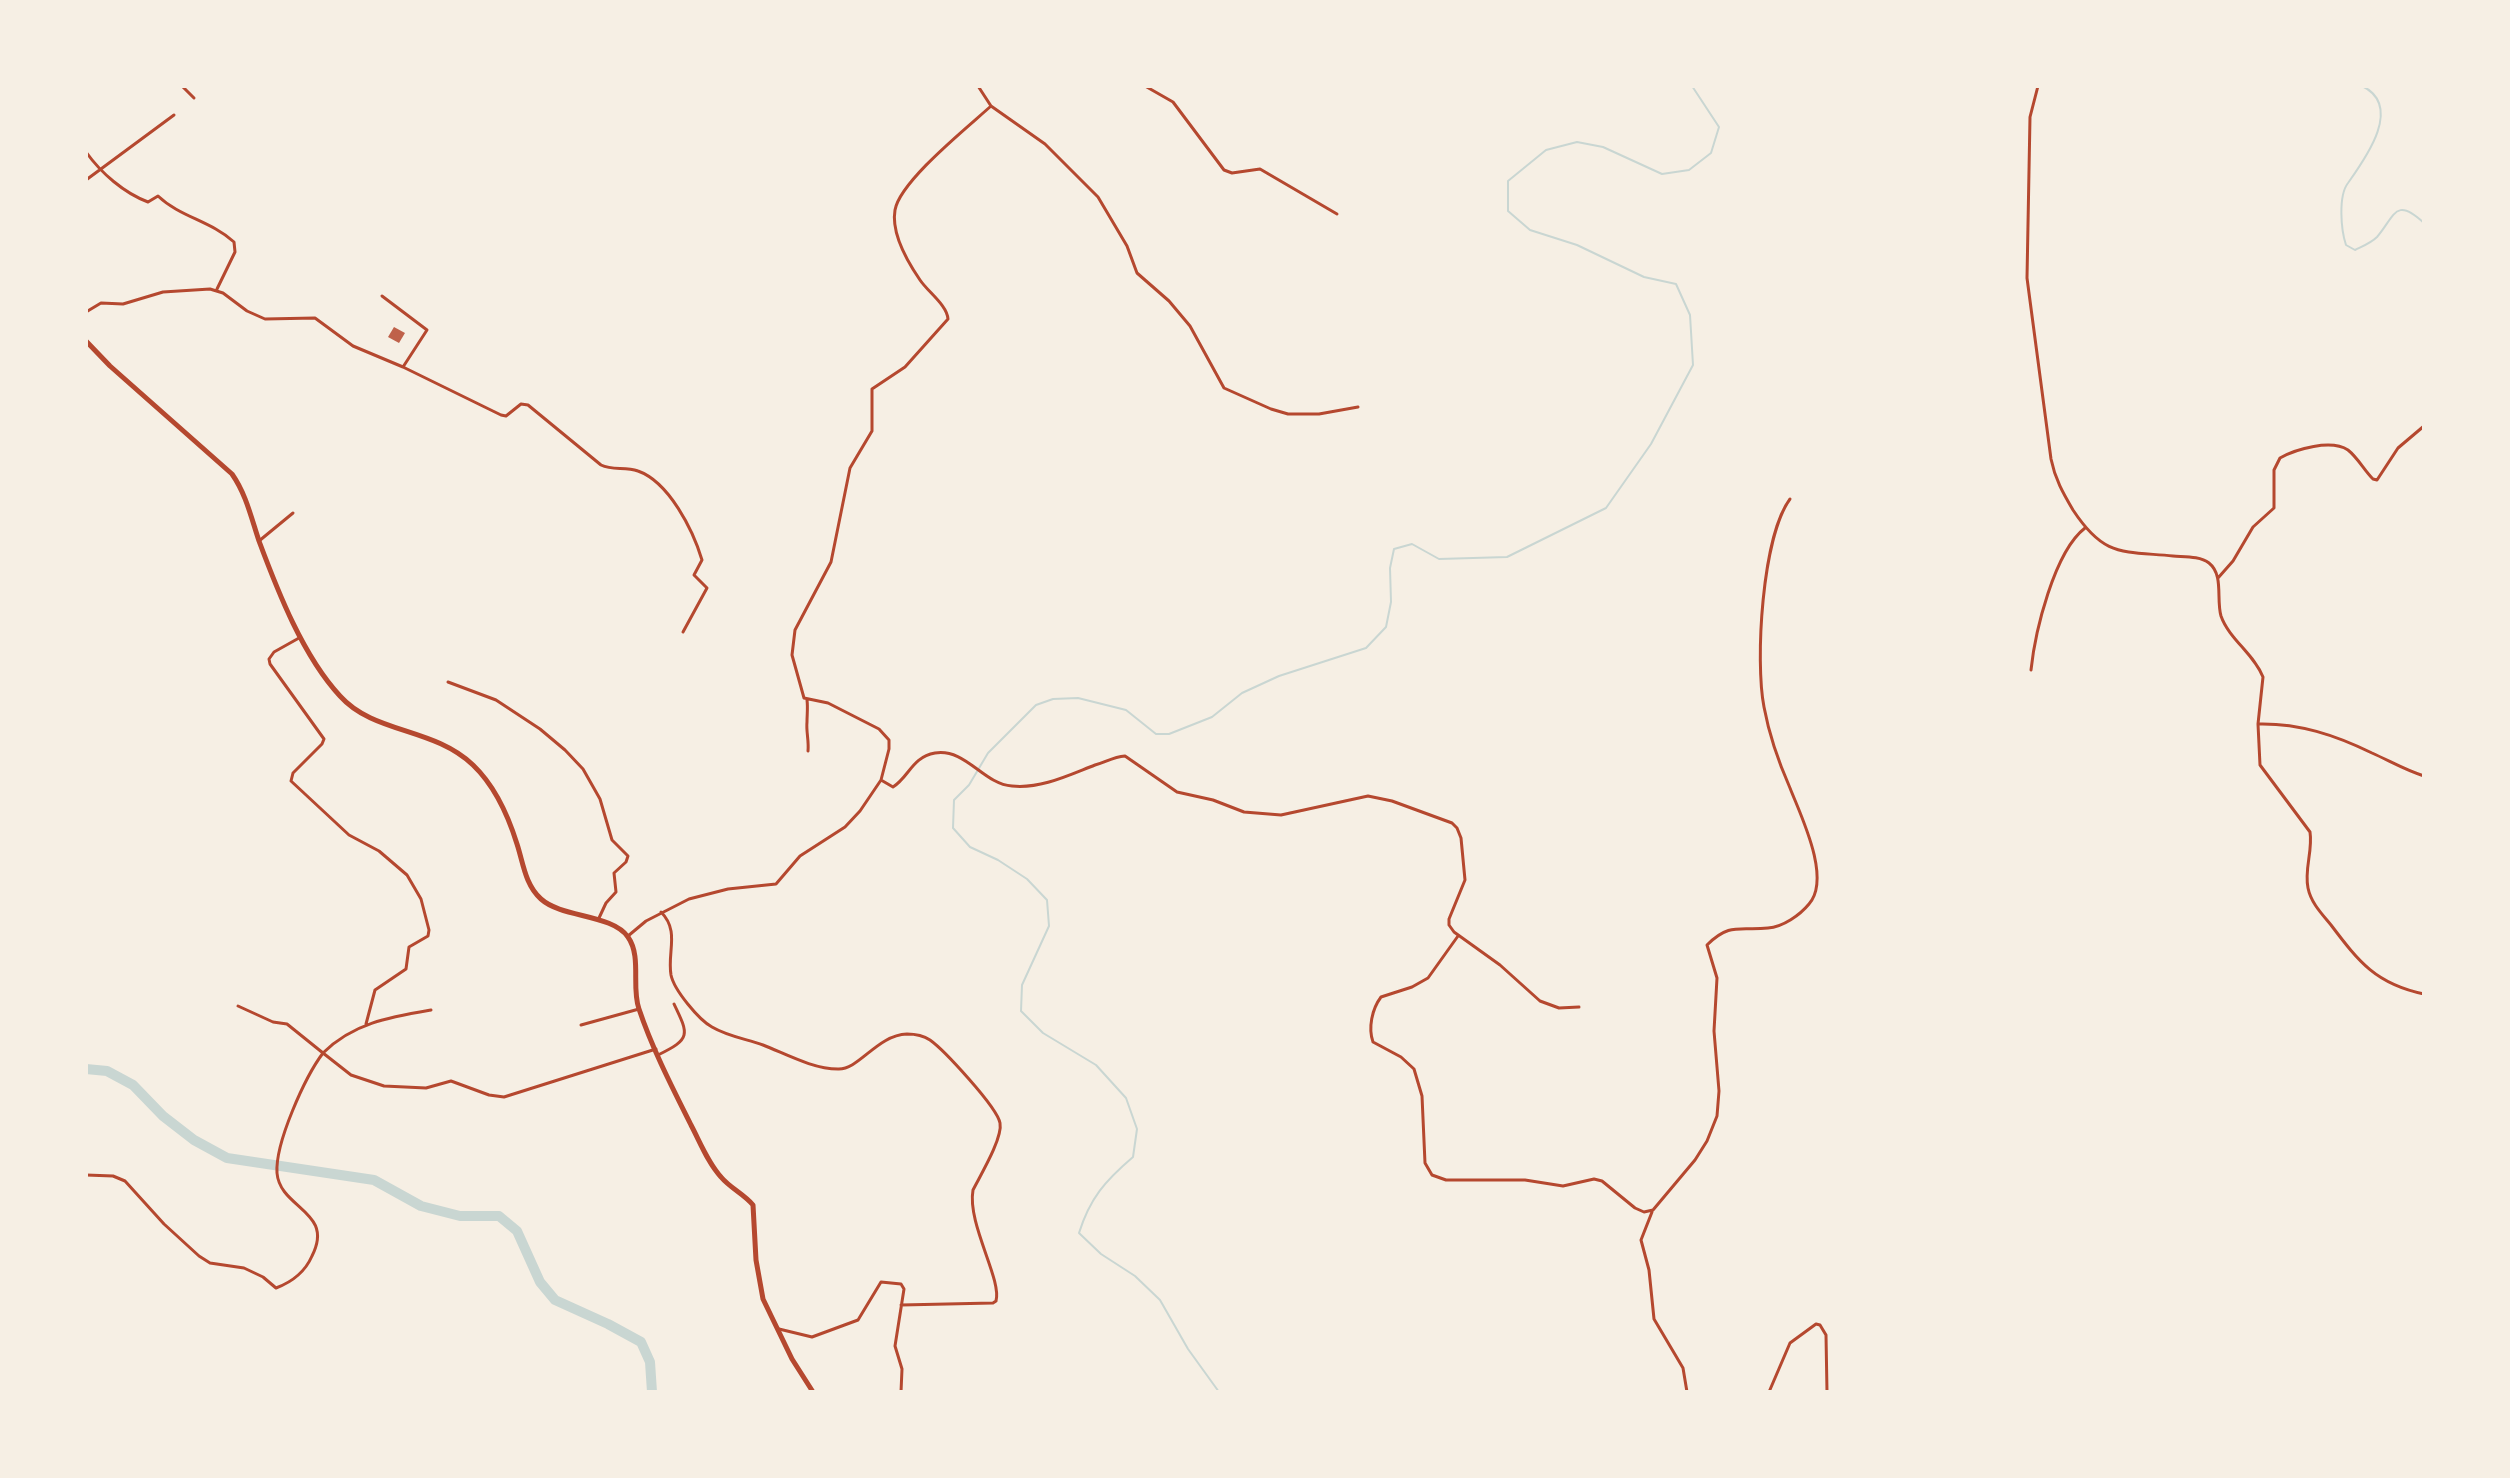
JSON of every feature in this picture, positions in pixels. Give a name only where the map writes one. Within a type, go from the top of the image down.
[{"type":"highway","points":[[86,341],[110,366],[228,469],[245,497],[259,541],[302,636],[332,687],[350,707],[373,719],[440,742],[475,766],[502,806],[533,891],[548,904],[613,926],[628,936],[634,952],[639,1009],[678,1099],[720,1176],[753,1205],[759,1286],[767,1311],[813,1392]]},
{"type":"street","points":[[182,86],[194,98]]},
{"type":"street","points":[[978,86],[991,106],[1045,144],[1098,197],[1125,241],[1137,273],[1169,301],[1190,326],[1224,388],[1288,414],[1319,414],[1358,407]]},
{"type":"street","points":[[1145,86],[1173,102],[1224,170],[1232,173],[1260,169],[1337,214]]},
{"type":"street","points":[[2038,86],[2030,117],[2028,291],[2053,471],[2061,491],[2085,528],[2108,547],[2206,561],[2214,569],[2218,578],[2219,607],[2225,623],[2263,677],[2258,724],[2258,756],[2263,772],[2310,832],[2307,883],[2312,901],[2363,966],[2394,985],[2424,994]]},
{"type":"street","points":[[808,751],[807,700],[801,691],[792,655],[795,630],[831,562],[842,495],[850,468],[872,431],[872,389],[905,367],[948,319],[947,312],[921,282],[908,259],[895,222],[897,204],[921,171],[991,106]]},
{"type":"street","points":[[86,180],[174,115]]},
{"type":"street","points":[[86,152],[99,171],[145,202],[150,202],[157,195],[172,208],[214,226],[234,242],[235,252],[216,290]]},
{"type":"street","points":[[86,312],[101,303],[123,304],[163,292],[197,288],[216,290],[265,319],[315,318],[353,346],[501,415],[506,416],[521,404],[528,405],[601,465],[610,469],[634,469],[647,475],[661,486],[694,533],[702,560],[694,575],[707,586],[683,632]]},
{"type":"street","points":[[382,296],[427,330],[403,367]]},
{"type":"street","points":[[2218,578],[2233,561],[2253,527],[2274,508],[2274,470],[2280,458],[2304,450],[2341,446],[2377,480],[2398,448],[2424,426]]},
{"type":"street","points":[[1687,1392],[1683,1368],[1654,1319],[1649,1270],[1641,1240],[1653,1210],[1695,1160],[1717,1116],[1719,1091],[1714,1031],[1717,978],[1707,945],[1730,928],[1769,928],[1793,918],[1810,904],[1816,885],[1809,829],[1789,788],[1761,690],[1763,608],[1769,554],[1778,523],[1790,499]]},
{"type":"street","points":[[259,541],[293,513]]},
{"type":"street","points":[[2031,670],[2041,611],[2070,544],[2085,528]]},
{"type":"street","points":[[302,636],[274,652],[269,659],[296,702],[324,737],[322,744],[293,773],[291,781],[349,835],[379,851],[407,875],[421,899],[429,930],[428,936],[409,947],[406,969],[375,990],[366,1024]]},
{"type":"street","points":[[448,682],[489,696],[529,721],[583,769],[600,799],[612,840],[628,857],[614,873],[616,892],[606,903],[598,921]]},
{"type":"street","points":[[628,936],[661,912],[710,893],[741,887],[771,886],[780,882],[800,856],[852,821],[881,780],[890,745],[879,729],[823,701],[807,700]]},
{"type":"street","points":[[2258,724],[2281,723],[2318,730],[2399,768],[2424,776]]},
{"type":"street","points":[[881,780],[893,787],[915,762],[929,754],[942,752],[955,754],[998,783],[1012,786],[1049,783],[1078,770],[1125,756],[1177,792],[1213,800],[1252,814],[1281,815],[1368,796],[1392,801],[1452,823],[1459,830],[1465,880],[1449,922],[1450,928],[1500,965],[1540,1001],[1559,1008],[1579,1007]]},
{"type":"street","points":[[661,912],[672,931],[673,980],[699,1017],[712,1027],[796,1058],[837,1069],[854,1063],[890,1038],[909,1034],[921,1036],[946,1055],[998,1118],[998,1137],[971,1200],[997,1292],[996,1301],[901,1305]]},
{"type":"street","points":[[1458,936],[1428,978],[1381,997],[1370,1030],[1373,1042],[1401,1057],[1416,1073],[1422,1096],[1425,1156],[1429,1171],[1435,1177],[1446,1180],[1525,1180],[1559,1186],[1594,1179],[1602,1181],[1635,1208],[1644,1212],[1653,1210]]},
{"type":"street","points":[[238,1006],[273,1022],[287,1024],[351,1075],[374,1084],[426,1088],[451,1081],[489,1095],[504,1097],[678,1045],[685,1037],[686,1028],[674,1004]]},
{"type":"street","points":[[581,1025],[639,1009]]},
{"type":"street","points":[[86,1175],[113,1176],[125,1181],[164,1224],[199,1256],[210,1263],[244,1268],[263,1277],[276,1288],[296,1278],[304,1270],[317,1246],[318,1235],[313,1218],[289,1197],[277,1173],[292,1113],[308,1074],[323,1053],[340,1038],[366,1024],[431,1010]]},
{"type":"street","points":[[775,1328],[812,1337],[858,1320],[881,1282],[885,1280],[903,1287],[895,1346],[902,1369],[901,1392]]},
{"type":"street","points":[[1769,1392],[1790,1343],[1816,1324],[1826,1335],[1827,1392]]},
{"type":"building","points":[[394,327],[405,333],[399,343],[388,337]]},
{"type":"waterway","points":[[1219,1392],[1188,1349],[1160,1300],[1135,1276],[1101,1254],[1079,1233],[1100,1191],[1133,1157],[1137,1129],[1126,1098],[1096,1065],[1043,1033],[1021,1011],[1022,985],[1049,926],[1047,900],[1027,879],[970,847],[953,828],[954,800],[969,785],[988,753],[1036,705],[1053,699],[1078,698],[1126,710],[1156,734],[1169,734],[1212,717],[1242,693],[1279,676],[1366,648],[1386,627],[1391,602],[1390,568],[1394,549],[1412,544],[1439,559],[1507,557],[1606,508],[1651,444],[1693,365],[1690,315],[1676,284],[1644,277],[1577,245],[1530,230],[1508,211],[1508,181],[1546,150],[1577,142],[1603,147],[1662,174],[1689,170],[1711,153],[1719,127],[1692,86]]},
{"type":"waterway","points":[[2362,86],[2374,95],[2380,106],[2381,119],[2371,147],[2343,196],[2342,222],[2346,245],[2355,250],[2370,243],[2392,216],[2401,210],[2424,223]]},
{"type":"waterway","points":[[86,1069],[107,1071],[133,1085],[163,1116],[194,1140],[227,1158],[374,1180],[421,1206],[460,1216],[499,1216],[517,1231],[540,1282],[555,1300],[641,1342],[650,1362],[652,1392]]}]
